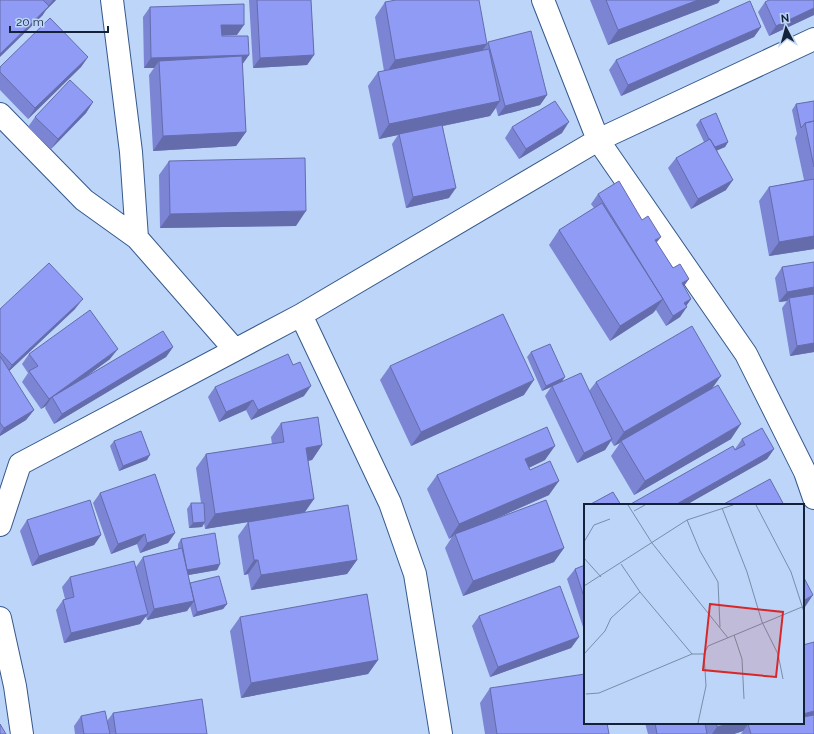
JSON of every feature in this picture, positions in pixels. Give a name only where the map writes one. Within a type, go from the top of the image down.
[{"type":"street","points":[[112,0],[132,152],[137,238]]},
{"type":"street","points":[[543,0],[598,140],[746,354],[805,472],[814,498]]},
{"type":"street","points":[[0,525],[20,464],[301,315],[598,140],[814,39]]},
{"type":"street","points":[[0,114],[84,200],[137,238],[235,350]]},
{"type":"street","points":[[301,315],[390,503],[415,574],[441,734]]},
{"type":"street","points":[[0,618],[15,686],[22,734]]},
{"type":"building","points":[[0,0],[43,0],[49,6],[0,54]]},
{"type":"building","points":[[257,0],[311,0],[314,55],[260,58]]},
{"type":"building","points":[[396,0],[479,0],[487,44],[395,60],[385,2]]},
{"type":"building","points":[[606,0],[698,0],[618,30]]},
{"type":"building","points":[[769,0],[814,0],[814,8],[776,26],[765,2]]},
{"type":"building","points":[[750,1],[761,27],[628,85],[616,60]]},
{"type":"building","points":[[244,4],[244,25],[221,25],[222,36],[248,36],[249,55],[151,58],[150,7]]},
{"type":"building","points":[[50,18],[88,57],[35,108],[0,72],[0,67]]},
{"type":"building","points":[[531,31],[547,95],[505,106],[488,42]]},
{"type":"building","points":[[489,49],[500,101],[389,124],[378,72]]},
{"type":"building","points":[[242,56],[246,132],[163,136],[159,61]]},
{"type":"building","points":[[70,80],[93,102],[58,139],[35,117]]},
{"type":"building","points":[[555,101],[569,122],[526,149],[512,127]]},
{"type":"building","points":[[814,101],[814,121],[805,123],[801,128],[796,104]]},
{"type":"building","points":[[716,113],[728,142],[715,147],[709,139],[700,120]]},
{"type":"building","points":[[814,121],[814,167],[805,123]]},
{"type":"building","points":[[442,125],[456,188],[413,197],[399,134]]},
{"type":"building","points":[[710,139],[733,180],[698,199],[676,158]]},
{"type":"building","points":[[305,158],[306,211],[170,214],[169,161]]},
{"type":"building","points":[[814,179],[814,236],[779,242],[769,187]]},
{"type":"building","points":[[619,181],[642,220],[648,216],[661,237],[655,240],[673,268],[680,264],[689,279],[682,283],[691,299],[684,303],[687,307],[673,316],[598,194]]},
{"type":"building","points":[[602,203],[663,299],[620,326],[559,230]]},
{"type":"building","points":[[814,262],[814,287],[787,292],[782,267]]},
{"type":"building","points":[[49,263],[83,299],[12,365],[0,352],[0,309]]},
{"type":"building","points":[[814,294],[814,343],[797,346],[789,298]]},
{"type":"building","points":[[90,310],[118,349],[49,399],[29,371],[38,366],[29,354]]},
{"type":"building","points":[[503,314],[534,380],[421,432],[390,366]]},
{"type":"building","points":[[692,326],[721,376],[624,432],[596,382]]},
{"type":"building","points":[[163,331],[173,347],[62,414],[52,397]]},
{"type":"building","points":[[550,344],[565,377],[546,386],[531,352]]},
{"type":"building","points":[[288,354],[293,365],[300,362],[311,386],[258,410],[253,400],[226,412],[215,387]]},
{"type":"building","points":[[0,356],[34,410],[4,428],[0,423]]},
{"type":"building","points":[[581,373],[612,439],[584,453],[552,386]]},
{"type":"building","points":[[718,385],[741,424],[645,481],[621,441]]},
{"type":"building","points":[[318,417],[322,445],[306,448],[314,499],[215,514],[206,454],[284,442],[281,423]]},
{"type":"building","points":[[547,427],[555,446],[525,459],[530,470],[550,461],[559,481],[459,524],[437,475]]},
{"type":"building","points":[[762,428],[774,449],[677,504],[631,504],[733,446],[735,450],[745,445],[742,439]]},
{"type":"building","points":[[141,431],[150,455],[123,466],[114,441]]},
{"type":"building","points":[[155,474],[175,533],[147,543],[145,534],[118,544],[100,493]]},
{"type":"building","points":[[770,479],[783,504],[724,504]]},
{"type":"building","points":[[613,492],[620,504],[591,504]]},
{"type":"building","points":[[90,500],[101,535],[39,556],[27,520]]},
{"type":"building","points":[[546,500],[564,548],[473,581],[455,534]]},
{"type":"building","points":[[191,503],[204,503],[205,522],[193,523]]},
{"type":"building","points":[[348,505],[357,560],[261,575],[258,560],[254,560],[248,522]]},
{"type":"building","points":[[215,533],[220,564],[187,570],[181,539]]},
{"type":"building","points":[[182,548],[194,601],[154,609],[143,557]]},
{"type":"building","points":[[134,561],[148,614],[71,633],[63,600],[74,597],[70,577]]},
{"type":"building","points":[[584,565],[584,597],[575,569]]},
{"type":"building","points":[[219,576],[227,604],[197,612],[190,583]]},
{"type":"building","points":[[804,578],[813,595],[804,600]]},
{"type":"building","points":[[560,586],[579,637],[498,667],[479,616]]},
{"type":"building","points":[[367,594],[378,660],[251,683],[240,617]]},
{"type":"building","points":[[814,642],[814,711],[804,714],[804,645]]},
{"type":"building","points":[[584,674],[584,724],[607,724],[609,734],[497,734],[490,688]]},
{"type":"building","points":[[202,699],[207,734],[116,734],[113,713]]},
{"type":"building","points":[[105,711],[110,734],[84,734],[81,716]]},
{"type":"building","points":[[814,715],[814,734],[751,734],[748,724],[804,724],[804,717]]},
{"type":"building","points":[[0,724],[6,734],[0,734]]},
{"type":"building","points":[[655,724],[705,724],[707,734],[657,734]]},
{"type":"building","points":[[716,724],[728,724],[717,727]]}]
